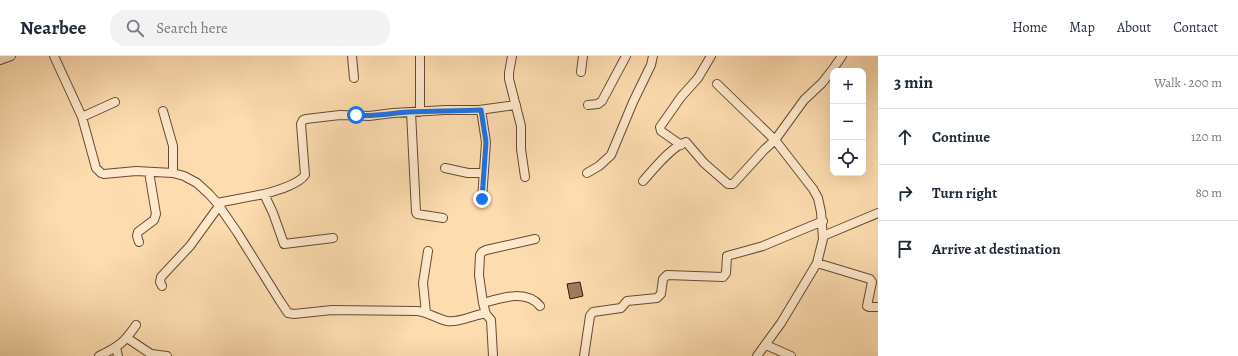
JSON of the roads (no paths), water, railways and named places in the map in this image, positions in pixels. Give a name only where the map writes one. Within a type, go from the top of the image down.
[{"type":"street","points":[[0,60],[11,56]]},
{"type":"street","points":[[54,56],[82,117],[96,168],[101,173],[108,174],[136,171],[173,173],[184,176],[197,183],[218,204],[280,301],[291,314],[332,310],[417,310],[426,312],[438,318],[452,321],[486,314]]},
{"type":"street","points":[[352,56],[354,78]]},
{"type":"street","points":[[420,56],[420,112]]},
{"type":"street","points":[[512,56],[509,79],[521,126],[521,148],[525,177]]},
{"type":"street","points":[[581,72],[583,56]]},
{"type":"street","points":[[588,105],[598,104],[602,101],[626,56]]},
{"type":"street","points":[[587,173],[599,166],[611,155],[653,56]]},
{"type":"street","points":[[681,145],[661,131],[660,127],[681,97],[698,78],[711,56]]},
{"type":"street","points":[[643,181],[665,157],[684,142],[688,143],[704,163],[731,185],[775,140],[804,100],[826,78],[842,56]]},
{"type":"street","points":[[717,84],[775,140],[813,188],[818,198],[823,221],[823,236],[817,263],[781,323],[757,356]]},
{"type":"street","points":[[82,117],[115,102]]},
{"type":"street","points":[[162,286],[160,282],[161,277],[192,242],[218,204],[264,194],[287,186],[303,178],[305,175],[301,126],[303,120],[340,115],[369,116],[445,110],[481,110],[516,105]]},
{"type":"street","points":[[481,110],[486,142],[482,199]]},
{"type":"street","points":[[163,111],[173,146],[173,173]]},
{"type":"street","points":[[411,112],[416,212],[417,214],[443,218]]},
{"type":"street","points":[[445,168],[468,173],[484,173]]},
{"type":"street","points":[[139,242],[137,236],[138,232],[154,220],[156,214],[149,172]]},
{"type":"street","points":[[264,194],[273,213],[284,244],[333,238]]},
{"type":"street","points":[[823,236],[878,213]]},
{"type":"street","points":[[584,356],[590,316],[593,312],[621,308],[627,301],[657,298],[661,294],[663,279],[667,275],[723,277],[726,273],[728,256],[763,246],[823,221]]},
{"type":"street","points":[[493,356],[491,320],[486,314],[482,303],[479,275],[480,255],[482,252],[501,246],[535,239]]},
{"type":"street","points":[[426,312],[423,283],[428,251]]},
{"type":"street","points":[[817,263],[870,279],[872,282],[867,306],[869,308],[878,307]]},
{"type":"street","points":[[482,303],[501,298],[518,296],[534,299],[540,306]]},
{"type":"street","points":[[99,356],[116,347],[127,338],[136,325]]},
{"type":"street","points":[[127,338],[151,354],[167,356]]},
{"type":"street","points":[[766,345],[791,356]]},
{"type":"street","points":[[116,347],[118,356]]}]
